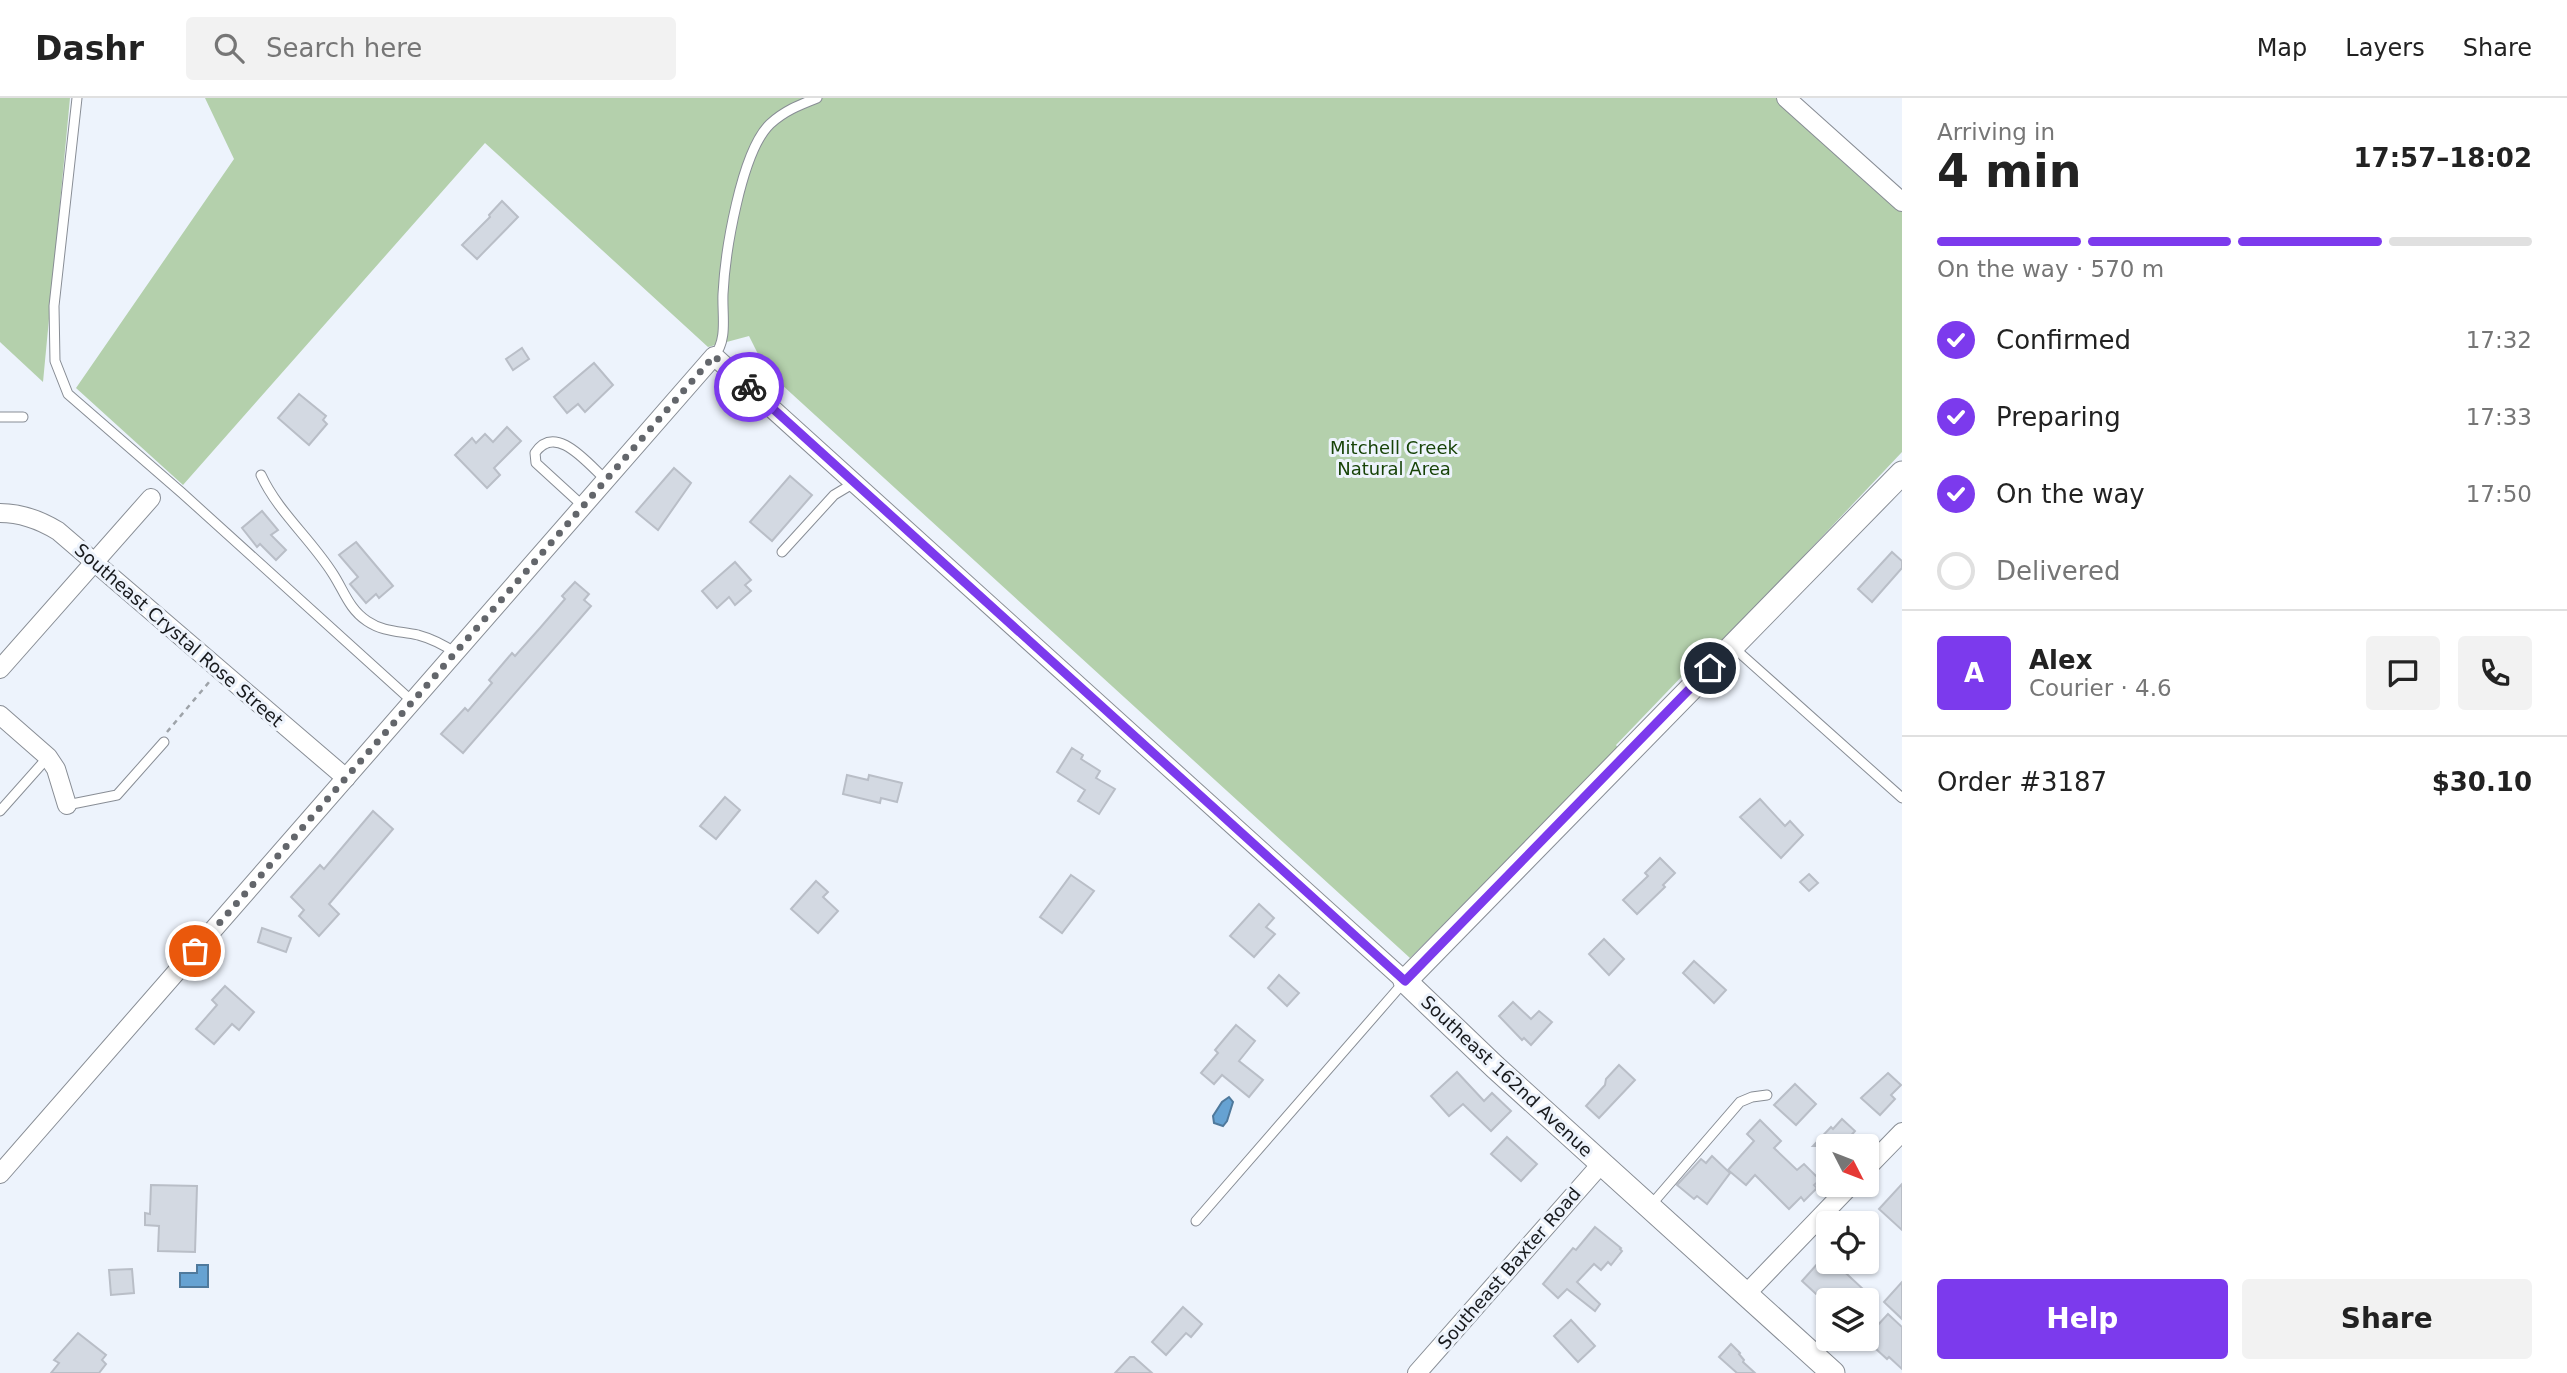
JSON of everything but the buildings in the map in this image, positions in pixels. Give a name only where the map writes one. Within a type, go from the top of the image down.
[{"type":"street","points":[[1786,98],[1902,202]]},
{"type":"street","points":[[0,1174],[714,356]]},
{"type":"street","name":"Southeast 162nd Avenue","points":[[714,356],[1405,981],[1495,1067],[1833,1373]]},
{"type":"street","points":[[1405,981],[1902,473]]},
{"type":"street","points":[[0,668],[151,498]]},
{"type":"street","name":"Southeast Crystal Rose Street","points":[[0,513],[44,522],[346,778]]},
{"type":"street","points":[[0,715],[48,757],[56,769],[67,805]]},
{"type":"street","points":[[1880,1155],[1902,1132]]},
{"type":"street","name":"Southeast Baxter Road","points":[[1417,1373],[1601,1163]]},
{"type":"street","points":[[1747,1293],[1840,1197]]},
{"type":"lane","points":[[77,98],[54,306],[55,361],[68,394],[413,702]]},
{"type":"lane","points":[[714,356],[722,346],[724,272],[745,174],[754,148],[768,126],[792,107],[817,98]]},
{"type":"lane","points":[[0,417],[23,417]]},
{"type":"lane","points":[[584,506],[536,463],[535,453],[541,444],[550,440],[563,443],[607,481]]},
{"type":"lane","points":[[261,475],[270,493],[333,574],[345,600],[366,621],[387,631],[438,641],[456,653]]},
{"type":"lane","points":[[782,552],[834,495],[854,483]]},
{"type":"lane","points":[[1732,646],[1902,798]]},
{"type":"lane","points":[[67,805],[117,795],[164,742]]},
{"type":"lane","points":[[0,811],[48,757]]},
{"type":"lane","points":[[1196,1221],[1405,981]]},
{"type":"lane","points":[[1650,1206],[1740,1102],[1767,1095]]},
{"type":"path","points":[[164,742],[166,732],[219,670]]},
{"type":"green space","points":[[0,98],[70,98],[43,382],[0,342]]},
{"type":"green space","name":"Mitchell Creek Natural Area","points":[[205,98],[1777,98],[1902,212],[1902,452],[1716,649],[1711,646],[1616,745],[1618,748],[1410,958],[781,384],[762,362],[749,336],[708,347],[485,143],[183,485],[76,388],[234,159]]},
{"type":"water","points":[[1229,1097],[1233,1102],[1227,1121],[1223,1126],[1214,1123],[1213,1116],[1222,1102]]},
{"type":"water","points":[[197,1265],[208,1265],[208,1287],[180,1287],[180,1273],[197,1273]]},
{"type":"way so far","points":[[195,951],[714,356],[749,387]]},
{"type":"route","points":[[749,387],[1405,981],[1710,668]]}]
